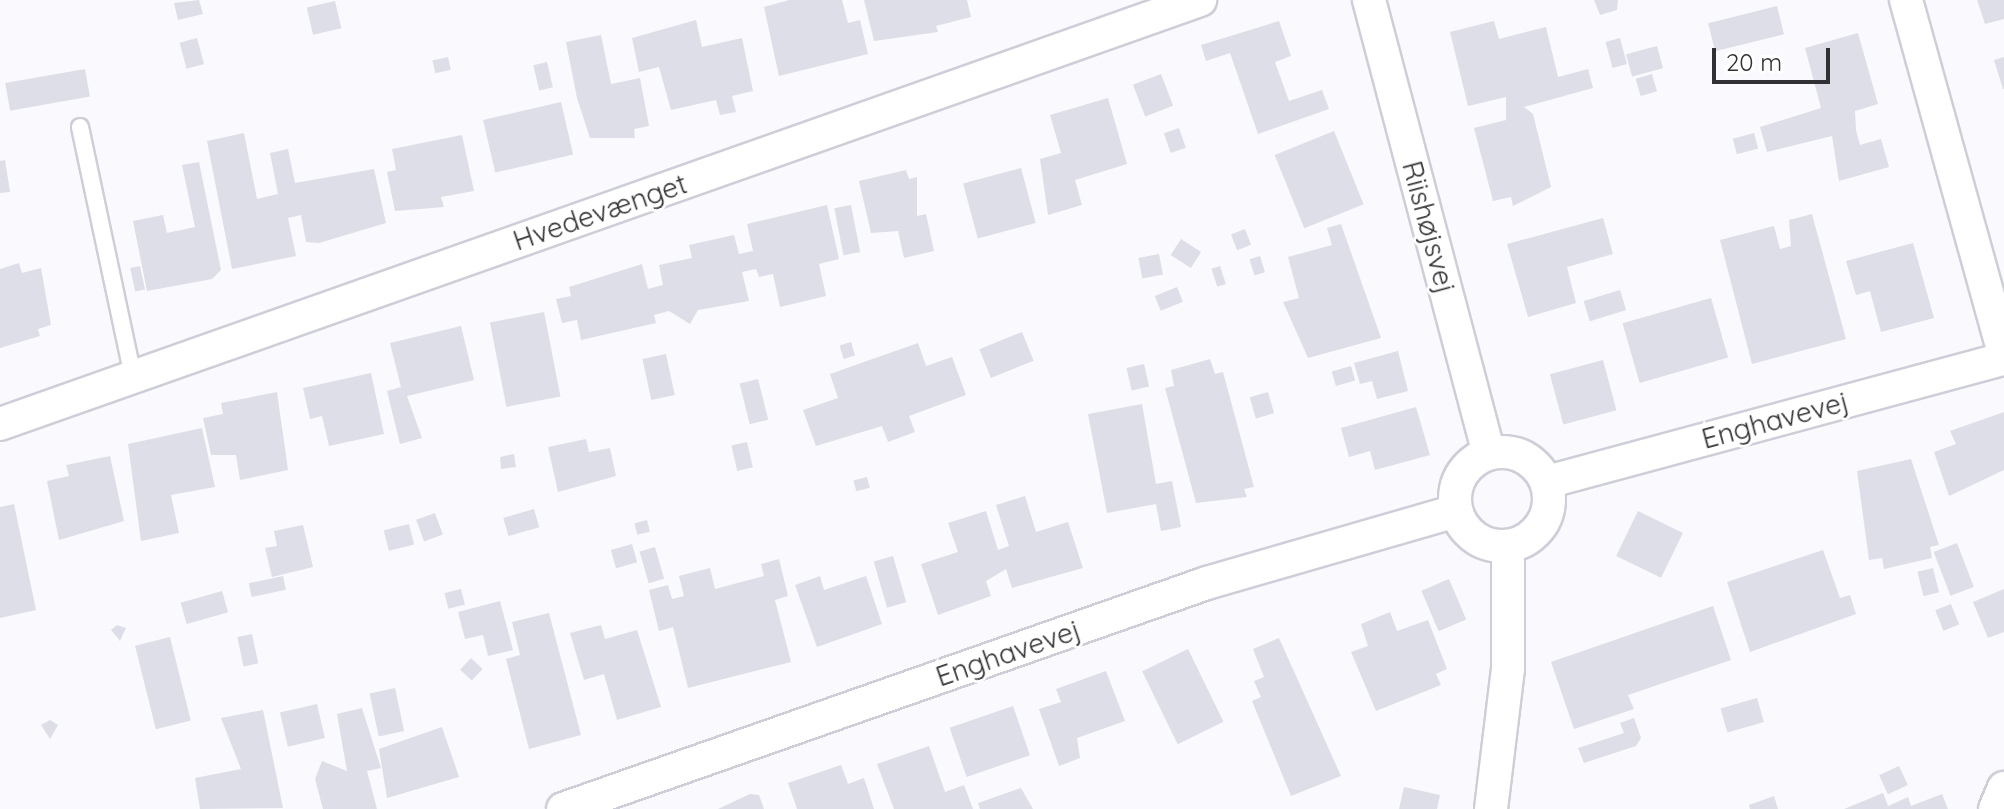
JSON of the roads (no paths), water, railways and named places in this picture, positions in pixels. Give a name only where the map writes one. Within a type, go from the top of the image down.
[{"type":"street","name":"Hvedevænget","points":[[0,424],[1200,0]]},
{"type":"street","name":"Riishøjsvej","points":[[1369,0],[1489,453]]},
{"type":"street","points":[[1906,0],[2004,356]]},
{"type":"street","name":"Enghavevej","points":[[1547,482],[2004,356]]},
{"type":"street","points":[[1489,453],[1521,455],[1547,482],[1545,521],[1508,546],[1472,535],[1456,511],[1465,471],[1489,453]]},
{"type":"street","name":"Enghavevej","points":[[563,809],[1207,583],[1456,511]]},
{"type":"street","points":[[1491,809],[1508,669],[1508,546]]},
{"type":"street","points":[[1995,809],[2004,788]]},
{"type":"lane","points":[[80,127],[133,377]]}]
